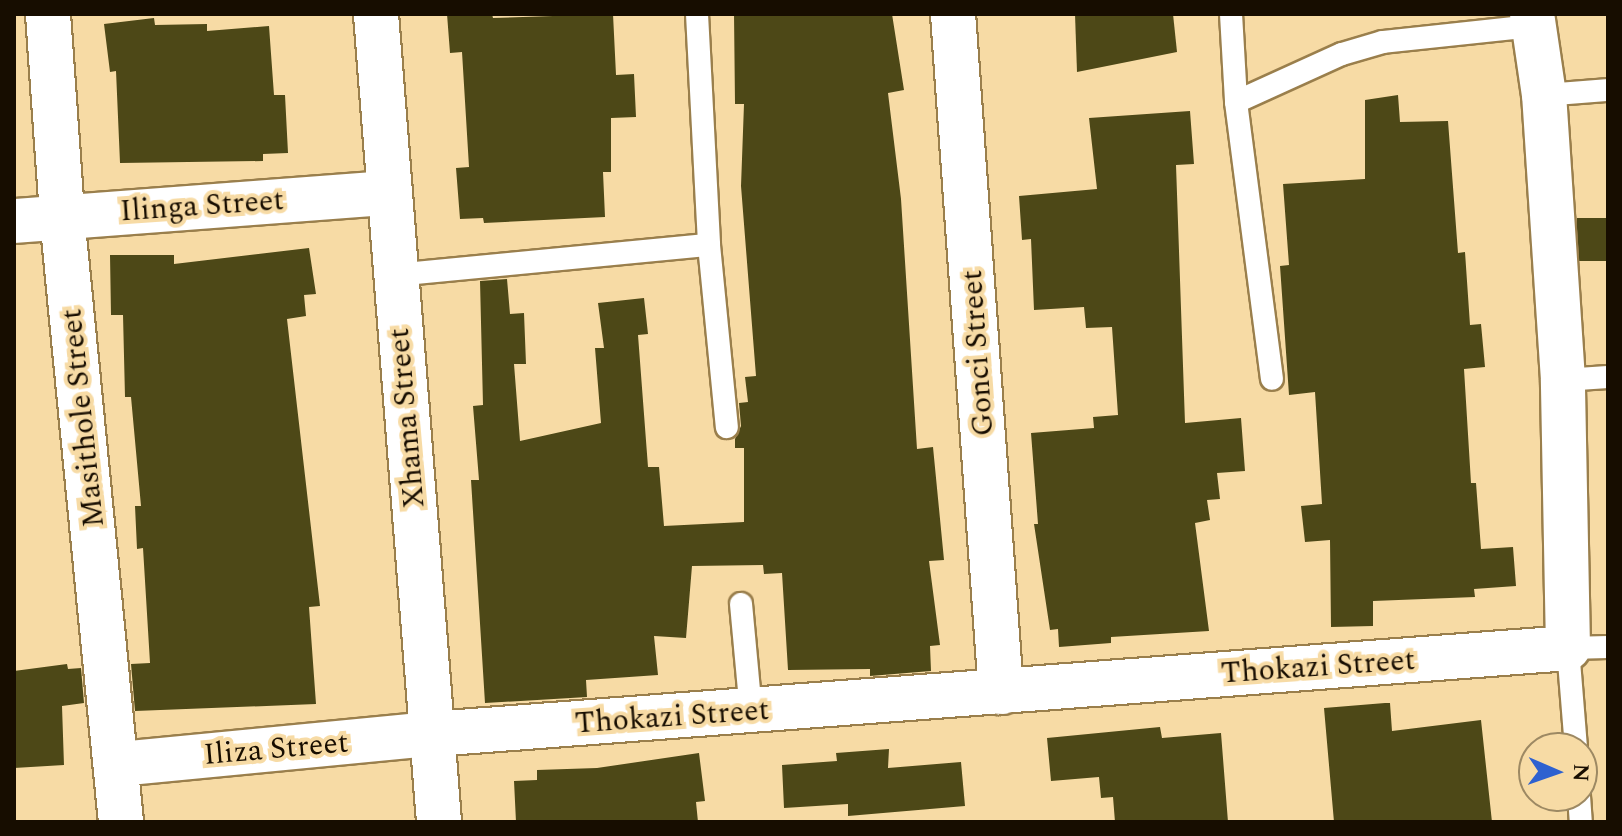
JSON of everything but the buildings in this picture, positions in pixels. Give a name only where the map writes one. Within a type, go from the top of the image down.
[{"type":"street","name":"Masithole Street","points":[[48,14],[62,216],[119,764],[121,822]]},
{"type":"street","name":"Xhama Street","points":[[376,14],[439,822]]},
{"type":"street","name":"Gonci Street","points":[[953,14],[1001,692]]},
{"type":"street","points":[[1533,20],[1544,95],[1563,380],[1588,648]]},
{"type":"street","name":"Ilinga Street","points":[[14,221],[389,193]]},
{"type":"street","name":"Thokazi Street","points":[[433,734],[1588,648]]},
{"type":"street","name":"Iliza Street","points":[[119,764],[433,734]]},
{"type":"lane","points":[[697,14],[709,245],[727,427]]},
{"type":"lane","points":[[1231,14],[1236,102],[1272,379]]},
{"type":"lane","points":[[1236,102],[1342,54],[1383,42],[1533,20]]},
{"type":"lane","points":[[1544,95],[1608,90]]},
{"type":"lane","points":[[395,275],[709,245]]},
{"type":"lane","points":[[1563,380],[1608,377]]},
{"type":"lane","points":[[741,604],[751,712]]},
{"type":"lane","points":[[1578,732],[1588,648]]}]
